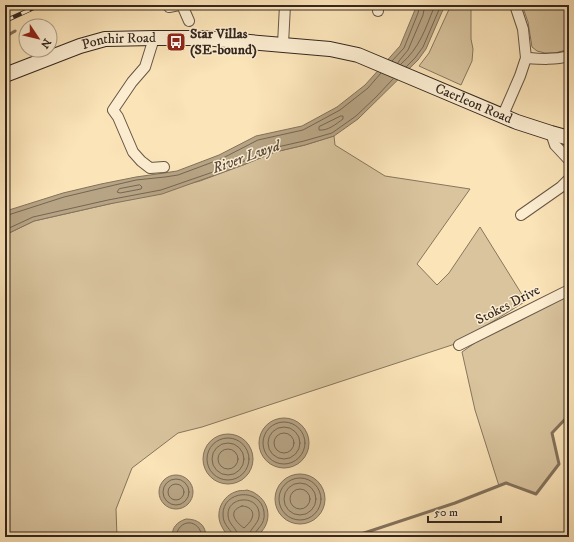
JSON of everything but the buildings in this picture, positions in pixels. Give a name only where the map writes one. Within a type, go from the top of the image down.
[{"type":"main road","name":"Ponthir Road","points":[[5,75],[80,46],[105,39],[203,38],[283,44],[330,49],[358,55],[380,64]]},
{"type":"main road","name":"Caerleon Road","points":[[380,64],[531,127],[569,138]]},
{"type":"street","points":[[283,44],[285,5]]},
{"type":"street","points":[[503,115],[526,58],[523,29],[515,5]]},
{"type":"street","points":[[177,6],[189,21]]},
{"type":"street","points":[[154,38],[145,67],[132,82],[113,110],[118,117],[133,152],[141,161],[150,168],[164,167]]},
{"type":"street","points":[[526,58],[542,59],[569,56]]},
{"type":"street","points":[[551,133],[555,145],[569,160]]},
{"type":"street","points":[[521,215],[561,187],[569,179]]},
{"type":"street","name":"Stokes Drive","points":[[459,345],[569,290]]},
{"type":"shaded area","points":[[451,5],[473,5],[471,7],[471,39],[473,49],[472,61],[461,85],[419,66],[429,53]]},
{"type":"shaded area","points":[[522,5],[569,5],[569,48],[555,53],[545,53],[537,51],[532,47],[528,22]]},
{"type":"shaded area","points":[[334,136],[335,145],[385,176],[470,189],[417,264],[437,285],[449,273],[480,227],[526,301],[458,343],[202,427],[178,433],[132,468],[116,509],[117,537],[5,537],[5,235],[34,221],[200,181],[275,152]]},
{"type":"shaded area","points":[[569,295],[569,415],[552,433],[559,464],[536,494],[506,483],[499,486],[475,410],[462,352],[479,340]]},
{"type":"water","name":"River Lwyd","points":[[417,5],[445,5],[426,49],[418,60],[358,119],[334,136],[275,152],[162,194],[34,221],[5,235],[5,212],[9,210],[63,193],[101,184],[177,171],[219,155],[256,136],[302,126],[337,107],[365,85],[400,46]]},
{"type":"water","points":[[284,418],[293,420],[302,425],[307,434],[309,443],[307,452],[302,461],[293,466],[284,468],[275,466],[266,461],[261,452],[259,443],[261,434],[266,425],[275,420]]},
{"type":"water","points":[[228,434],[242,438],[249,445],[253,459],[249,473],[242,480],[228,484],[214,480],[207,473],[203,459],[207,445],[214,438]]},
{"type":"water","points":[[300,474],[309,476],[318,481],[323,490],[325,499],[323,508],[318,517],[309,522],[300,524],[291,522],[282,517],[277,508],[275,499],[277,490],[282,481],[291,476]]},
{"type":"water","points":[[173,475],[179,475],[183,476],[190,482],[193,492],[192,499],[186,506],[179,509],[173,509],[169,508],[162,502],[159,495],[159,489],[160,485],[166,478]]},
{"type":"water","points":[[247,490],[255,493],[264,501],[268,511],[267,521],[262,531],[255,537],[230,537],[220,522],[219,511],[221,505],[232,493]]},
{"type":"water","points":[[186,519],[194,520],[203,526],[206,537],[172,537],[173,530],[176,525]]},
{"type":"waterway","points":[[5,37],[15,31]]},
{"type":"waterway","points":[[352,537],[455,503],[506,483],[536,494],[559,464],[552,433],[569,415]]},
{"type":"railway","points":[[5,21],[40,5]]},
{"type":"place","name":"Star Villas (SE-bound)","points":[[176,42]]}]
